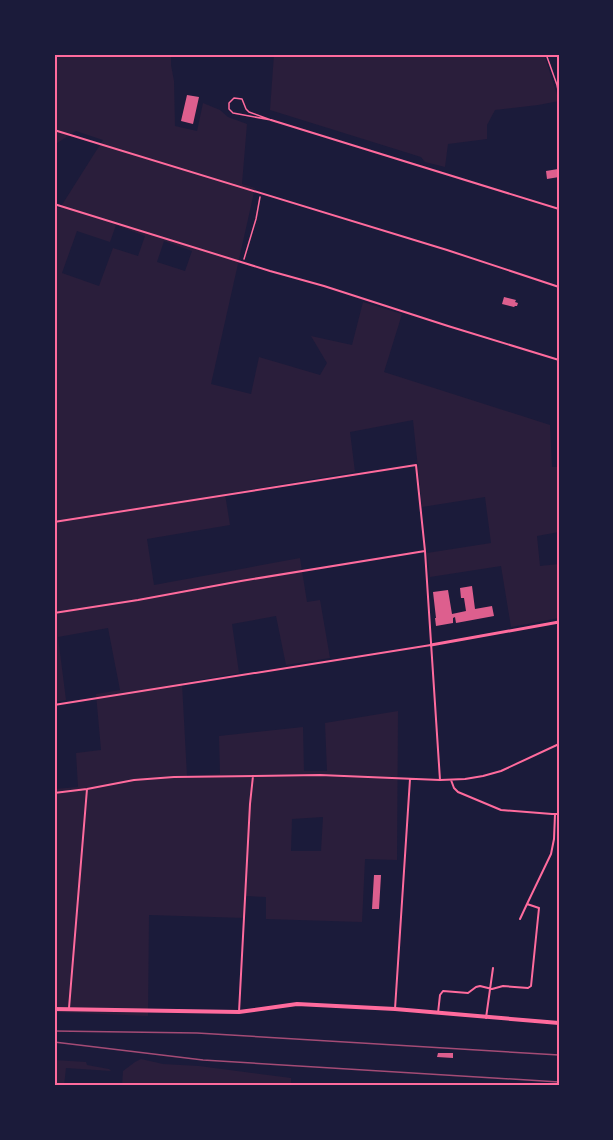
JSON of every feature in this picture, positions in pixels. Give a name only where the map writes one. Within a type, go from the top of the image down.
[{"type":"main road","points":[[54,1009],[239,1011],[297,1004],[395,1009],[559,1023]]},
{"type":"street","points":[[271,120],[559,209]]},
{"type":"street","points":[[54,130],[447,250],[559,287]]},
{"type":"street","points":[[54,204],[559,360]]},
{"type":"street","points":[[54,522],[416,465],[425,551],[440,780]]},
{"type":"street","points":[[54,613],[425,551]]},
{"type":"street","points":[[54,705],[431,645],[559,622]]},
{"type":"street","points":[[54,793],[134,780],[174,777],[330,775],[451,780],[501,771],[559,744]]},
{"type":"street","points":[[239,1011],[253,776]]},
{"type":"street","points":[[395,1009],[410,779]]},
{"type":"street","points":[[451,780],[458,792],[501,810],[557,814],[551,854],[520,919]]},
{"type":"street","points":[[69,1008],[87,789]]},
{"type":"street","points":[[438,1013],[440,995],[443,991],[468,993],[477,986],[494,989],[503,986],[528,988],[531,986],[539,908],[527,904]]},
{"type":"street","points":[[486,1018],[493,968]]},
{"type":"lane","points":[[234,98],[240,98],[249,112],[271,120],[238,114],[230,111],[228,106],[234,98]]},
{"type":"path","points":[[546,54],[559,95]]},
{"type":"path","points":[[243,263],[256,219],[260,194]]},
{"type":"shaded area","points":[[54,54],[171,54],[175,126],[197,131],[203,103],[220,110],[228,117],[247,124],[242,184],[255,188],[211,384],[251,394],[259,357],[320,375],[327,363],[311,336],[352,345],[363,302],[402,314],[384,372],[550,425],[552,467],[559,467],[559,532],[537,536],[540,566],[559,564],[559,618],[511,627],[501,566],[430,577],[427,553],[491,543],[485,497],[422,507],[413,420],[350,432],[355,472],[225,494],[230,525],[147,539],[154,585],[300,558],[307,602],[320,600],[330,658],[286,665],[276,616],[232,624],[239,673],[182,683],[187,776],[220,774],[219,736],[303,727],[304,771],[327,771],[325,723],[398,711],[397,860],[365,859],[362,922],[266,919],[266,897],[246,896],[245,918],[149,915],[148,1016],[54,1012],[54,789],[78,787],[76,753],[101,750],[96,694],[120,690],[108,628],[58,637],[66,700],[54,702],[54,207],[60,208],[103,140],[76,131],[54,145]],"holes":[[[116,225],[145,236],[138,256],[113,248],[99,286],[62,273],[77,231],[110,242]],[[164,241],[192,251],[185,271],[157,262]],[[323,817],[321,851],[291,851],[292,819]]]},
{"type":"shaded area","points":[[274,54],[544,54],[559,101],[495,110],[487,125],[487,139],[448,144],[445,167],[425,162],[421,157],[270,110]]},
{"type":"shaded area","points":[[141,1059],[163,1064],[199,1066],[291,1078],[291,1086],[122,1086],[123,1071]]},
{"type":"shaded area","points":[[54,1060],[86,1062],[87,1065],[111,1071],[66,1068],[64,1086],[54,1086]]},
{"type":"building","points":[[187,95],[199,97],[193,124],[181,121]]},
{"type":"building","points":[[558,169],[559,177],[547,179],[546,171]]},
{"type":"building","points":[[504,297],[516,300],[517,306],[502,304]]},
{"type":"building","points":[[472,586],[475,609],[492,606],[494,616],[456,623],[455,617],[453,623],[436,626],[433,592],[448,590],[452,614],[466,611],[460,588]]},
{"type":"building","points":[[374,875],[381,875],[379,909],[372,909]]},
{"type":"building","points":[[438,1053],[453,1053],[453,1058],[437,1057]]},
{"type":"railway","points":[[54,1031],[197,1033],[559,1055]]},
{"type":"railway","points":[[54,1042],[203,1060],[559,1082]]}]
